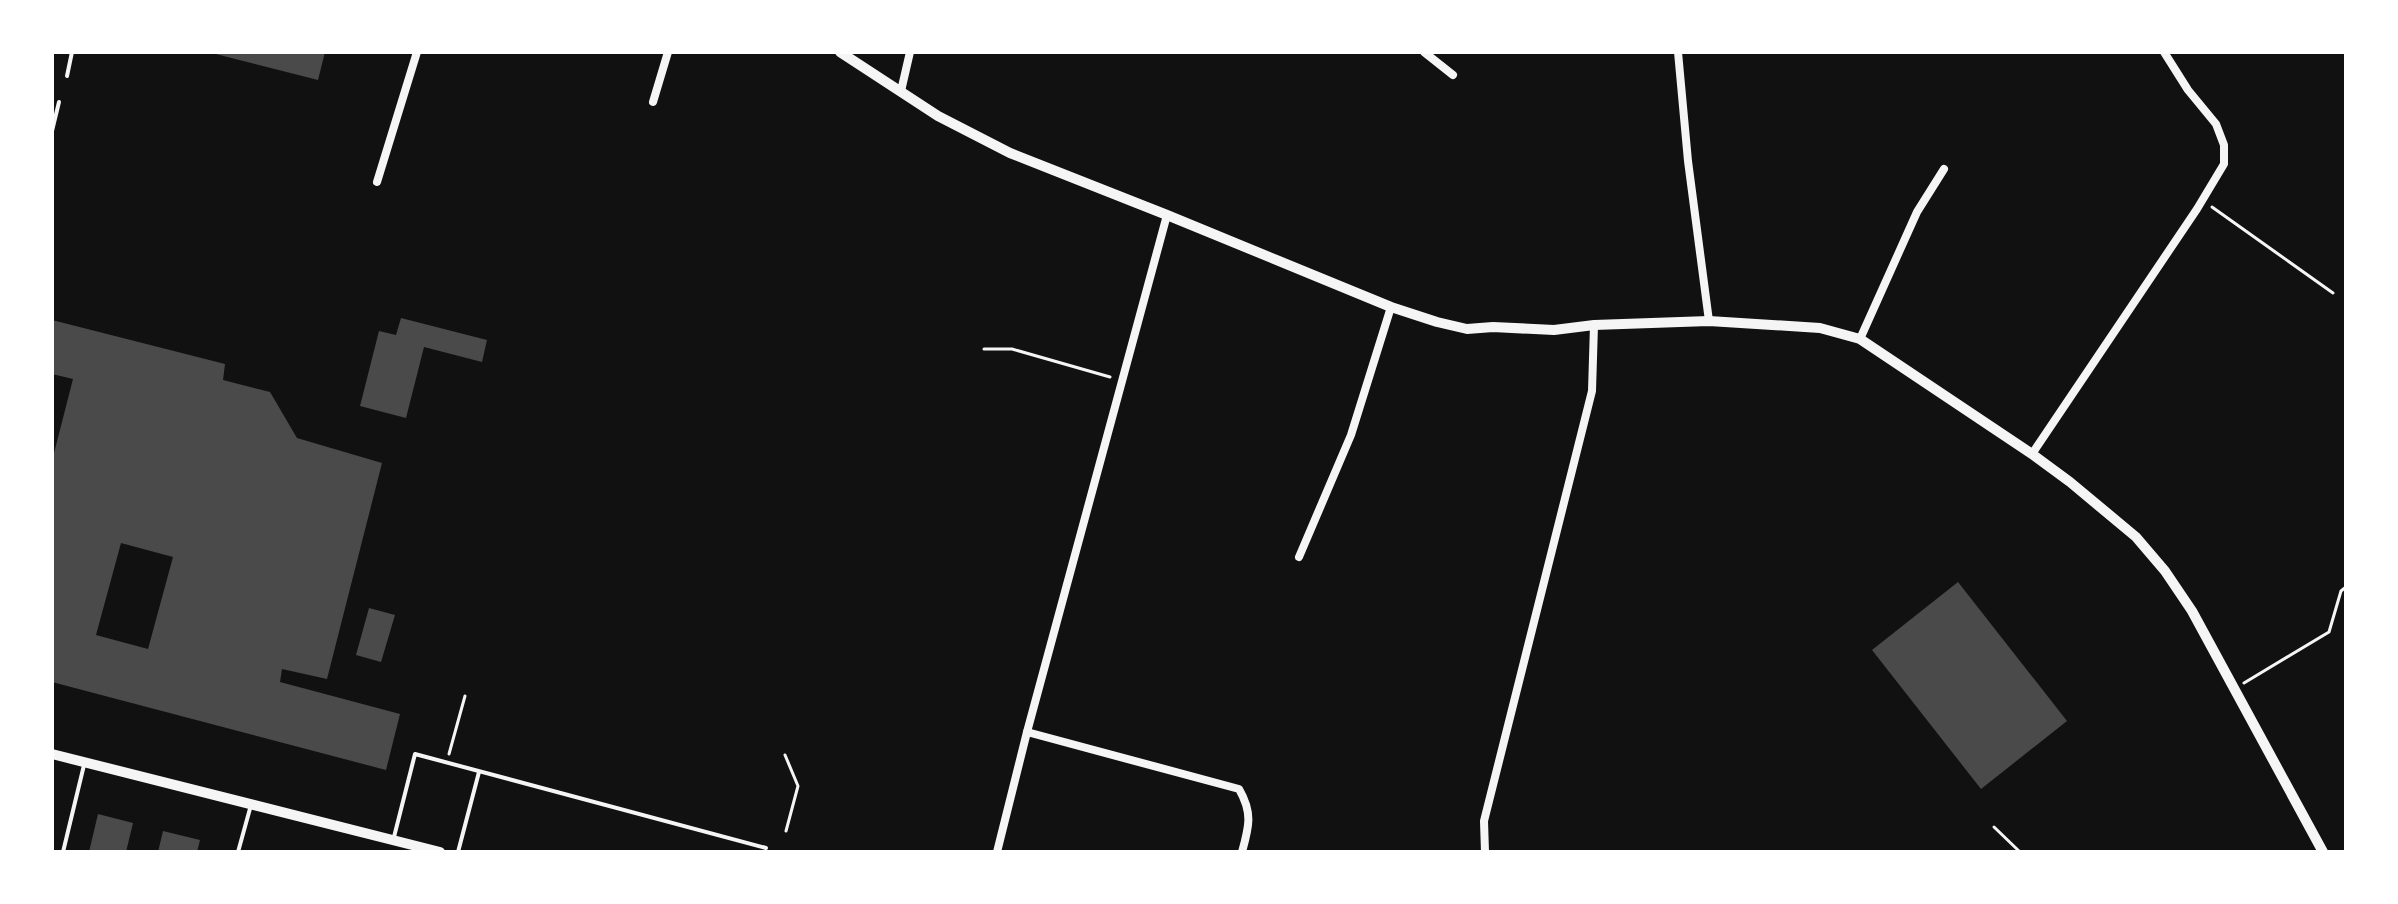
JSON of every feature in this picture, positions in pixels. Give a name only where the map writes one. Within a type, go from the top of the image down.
[{"type":"street","points":[[377,182],[417,52]]},
{"type":"street","points":[[653,102],[668,52]]},
{"type":"street","points":[[840,52],[938,116],[1010,153],[1391,307],[1467,329],[1554,330],[1594,325],[1709,321],[1820,328],[1860,339],[2032,454],[2136,537],[2165,571],[2192,611],[2323,852]]},
{"type":"street","points":[[901,91],[910,52]]},
{"type":"street","points":[[1424,52],[1453,75]]},
{"type":"street","points":[[1678,52],[1688,161],[1709,321]]},
{"type":"street","points":[[2032,454],[2224,164],[2224,145],[2216,124],[2188,90],[2164,52]]},
{"type":"street","points":[[1860,339],[1917,212],[1944,169]]},
{"type":"street","points":[[997,852],[1167,215]]},
{"type":"street","points":[[1299,557],[1351,435],[1391,307]]},
{"type":"street","points":[[1485,852],[1484,821],[1592,391],[1594,325]]},
{"type":"street","points":[[1027,732],[1239,789],[1248,804],[1249,827],[1242,852]]},
{"type":"street","points":[[52,754],[440,852]]},
{"type":"lane","points":[[67,76],[72,52]]},
{"type":"lane","points":[[52,131],[59,102]]},
{"type":"lane","points":[[393,840],[415,754],[766,848]]},
{"type":"lane","points":[[63,852],[85,762]]},
{"type":"lane","points":[[458,852],[479,772]]},
{"type":"lane","points":[[238,852],[251,805]]},
{"type":"path","points":[[2203,200],[2333,293]]},
{"type":"path","points":[[984,349],[1012,349],[1122,380]]},
{"type":"path","points":[[2235,689],[2329,632],[2341,591],[2346,587]]},
{"type":"path","points":[[446,762],[465,696]]},
{"type":"path","points":[[785,755],[798,786],[786,831]]},
{"type":"path","points":[[1994,827],[2020,852]]},
{"type":"building","points":[[208,52],[325,52],[318,80]]},
{"type":"building","points":[[401,318],[487,340],[482,362],[424,347],[406,418],[360,406],[379,331],[396,335]]},
{"type":"building","points":[[52,320],[225,364],[223,380],[270,392],[297,438],[382,463],[327,679],[282,669],[280,682],[400,714],[386,770],[52,682],[52,461],[73,379],[52,374]],"holes":[[[121,543],[173,557],[148,649],[96,635]]]},
{"type":"building","points":[[1958,582],[2067,721],[1981,789],[1872,650]]},
{"type":"building","points":[[369,608],[395,615],[381,662],[356,655]]},
{"type":"building","points":[[98,814],[133,823],[126,852],[89,852]]},
{"type":"building","points":[[163,831],[200,840],[197,852],[158,852]]}]
